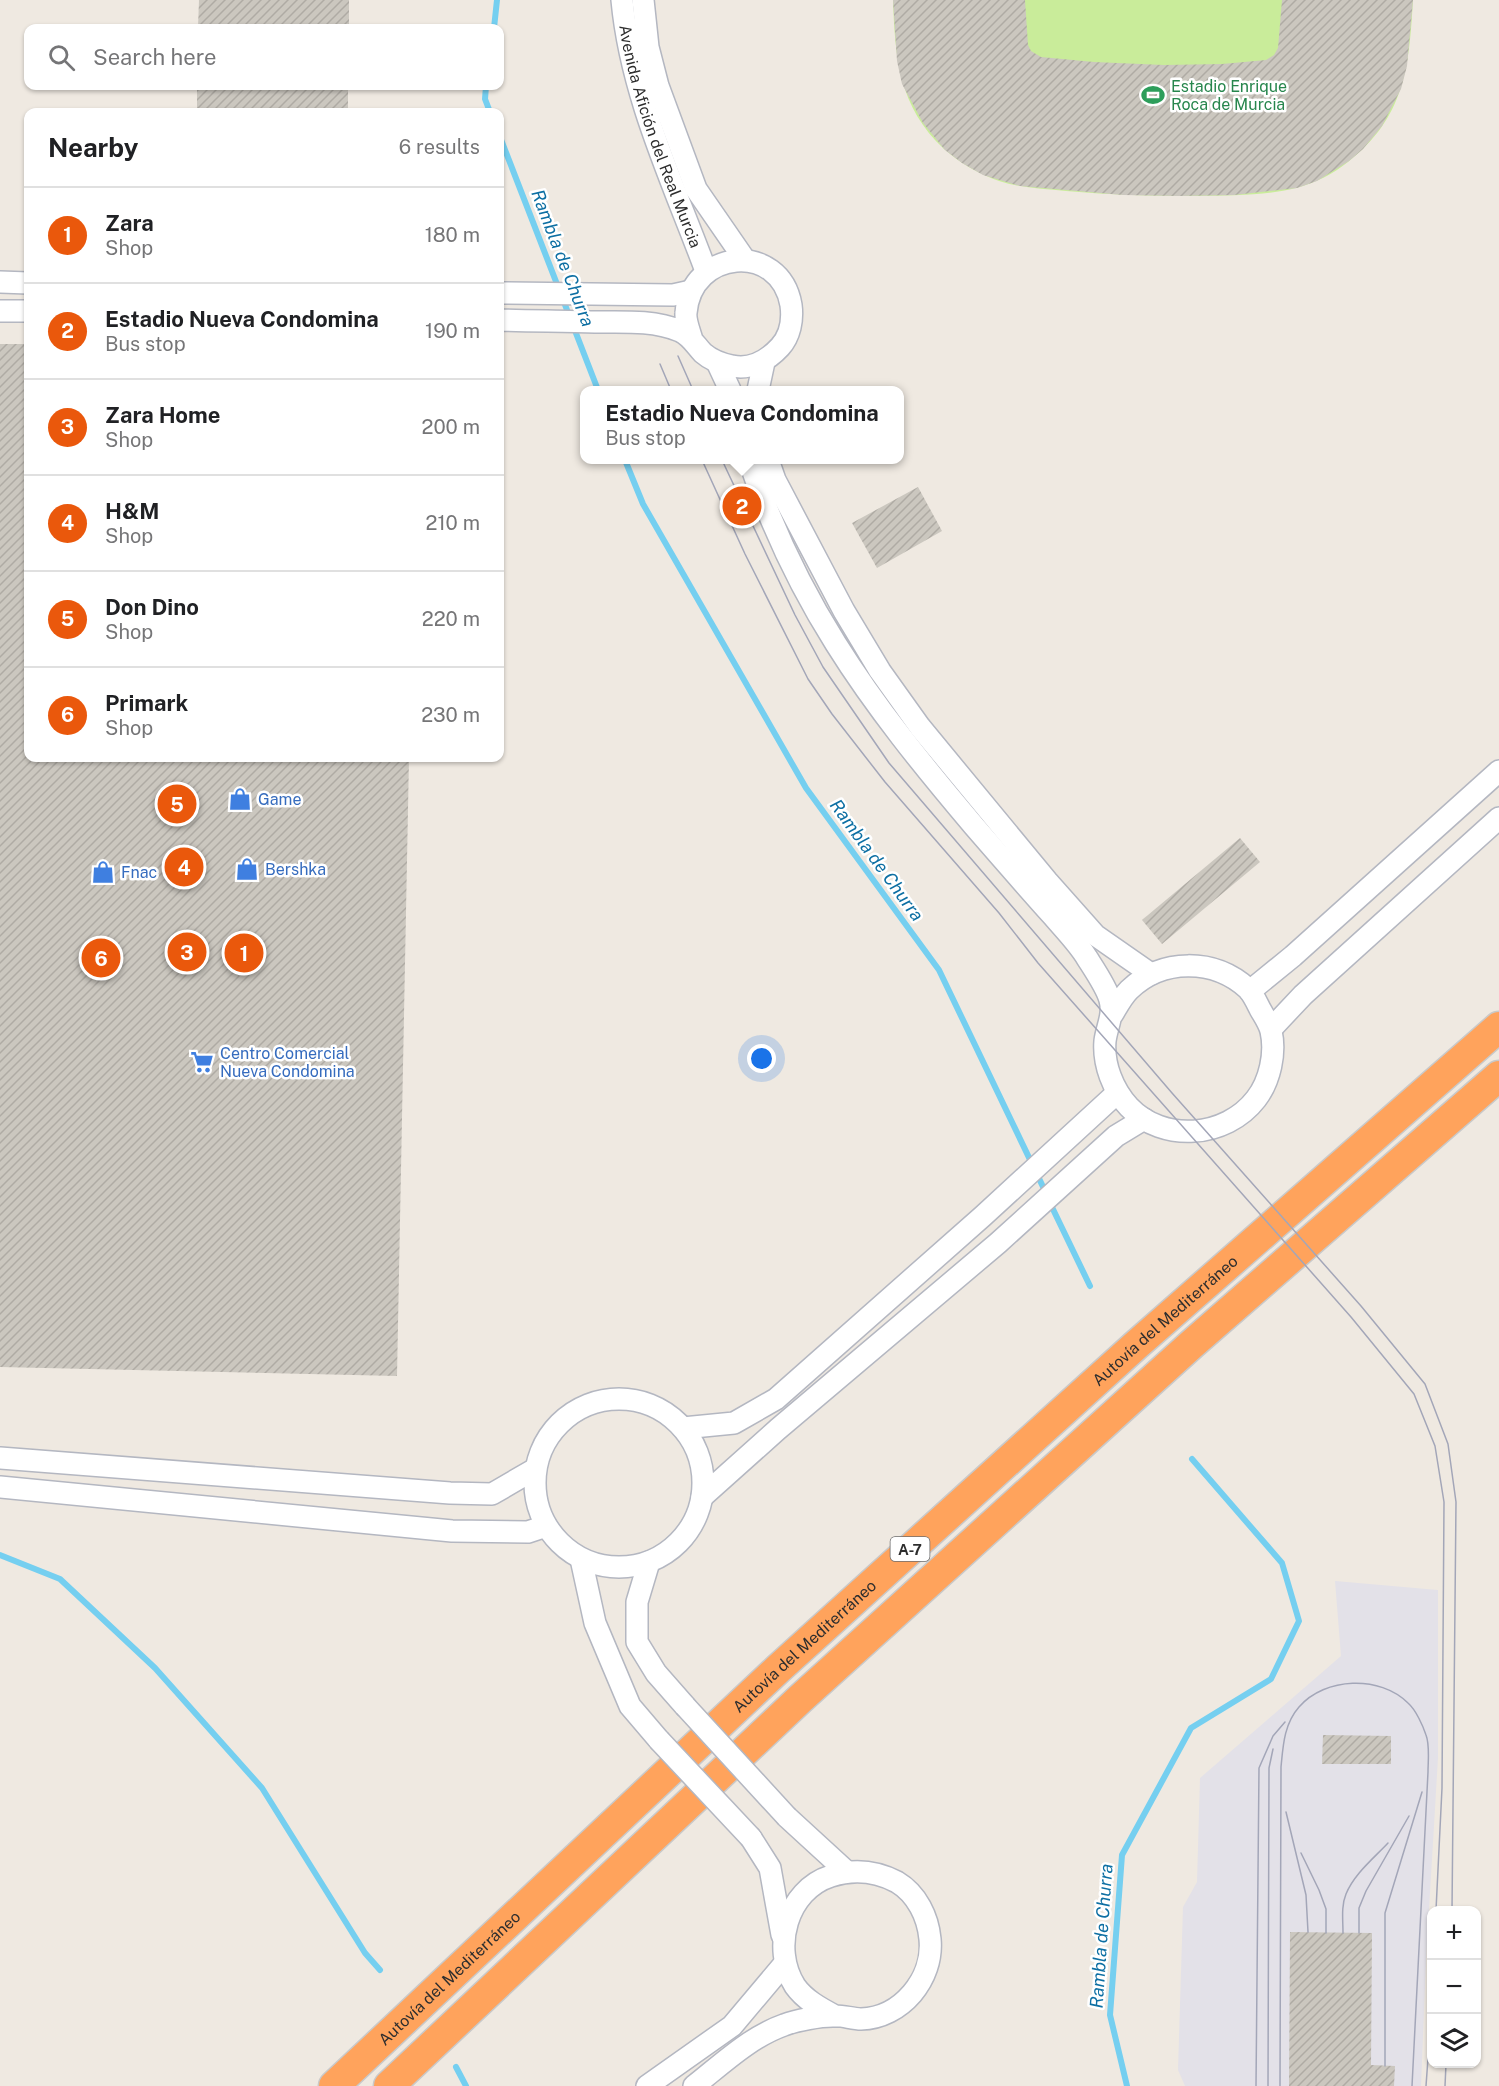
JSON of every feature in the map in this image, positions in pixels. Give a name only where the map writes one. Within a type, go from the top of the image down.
[{"type":"highway","name":"Autovía del Mediterráneo","points":[[334,2086],[777,1669],[1135,1346],[1499,1027]]},
{"type":"highway","name":"A-7","points":[[389,2086],[818,1683],[1192,1344],[1499,1076]]},
{"type":"street","name":"Avenida Afición del Real Murcia","points":[[622,0],[630,52],[641,100],[706,271]]},
{"type":"street","name":"Avenida Afición del Real Murcia","points":[[643,0],[648,47],[663,105],[696,189],[745,260]]},
{"type":"street","points":[[504,320],[647,323],[681,332],[717,362],[735,367],[764,362],[784,343],[793,318],[789,292],[773,271],[757,262],[727,261],[706,271],[691,291],[686,315],[692,339]]},
{"type":"street","points":[[0,282],[24,283]]},
{"type":"street","points":[[504,293],[673,295],[691,291]]},
{"type":"street","points":[[0,311],[24,312]]},
{"type":"street","points":[[717,362],[728,386]]},
{"type":"street","points":[[759,386],[764,362]]},
{"type":"street","points":[[751,464],[760,491],[797,574],[835,644],[901,735],[972,824],[1086,954],[1110,997],[1112,1015]]},
{"type":"street","points":[[770,464],[775,480],[844,611],[880,671],[921,727],[1047,881],[1095,935],[1151,974]]},
{"type":"street","points":[[1250,991],[1293,956],[1499,771]]},
{"type":"street","points":[[1271,1029],[1304,995],[1499,818]]},
{"type":"street","points":[[1177,965],[1204,966],[1229,975],[1250,991],[1271,1029],[1273,1053],[1268,1078],[1256,1099],[1238,1116],[1216,1128],[1192,1132],[1167,1129],[1144,1119],[1129,1108],[1117,1093],[1107,1068],[1105,1041],[1112,1015],[1128,991],[1151,974],[1177,965]]},
{"type":"street","points":[[683,1428],[734,1423],[776,1399],[983,1216],[1117,1093]]},
{"type":"street","points":[[702,1497],[777,1429],[998,1243],[1116,1136],[1144,1119]]},
{"type":"street","points":[[609,1400],[637,1401],[662,1411],[683,1428],[696,1449],[703,1473],[702,1497],[693,1519],[674,1547],[649,1562],[615,1568],[581,1559],[561,1545],[546,1526],[536,1499],[536,1469],[544,1443],[561,1422],[592,1404],[609,1400]]},
{"type":"street","points":[[0,1458],[450,1493],[492,1494],[536,1469]]},
{"type":"street","points":[[0,1487],[452,1531],[528,1532],[546,1526]]},
{"type":"street","points":[[581,1559],[595,1623],[630,1706],[658,1740],[751,1838],[770,1868],[785,1963],[795,1986],[812,2004],[835,2016]]},
{"type":"street","points":[[649,1562],[637,1602],[637,1642],[656,1673],[787,1817],[848,1872]]},
{"type":"street","points":[[694,2086],[749,2042],[785,2024],[835,2016],[861,2019],[887,2013],[909,1999],[924,1977],[931,1952],[929,1925],[917,1901],[898,1883],[874,1873],[848,1872],[828,1877],[810,1888],[796,1903],[787,1921],[783,1941]]},
{"type":"street","points":[[647,2086],[732,2026],[785,1963]]},
{"type":"shaded area","points":[[1335,1581],[1438,1590],[1438,1758],[1429,1906],[1427,1906],[1421,2086],[1185,2086],[1178,2070],[1183,1907],[1197,1882],[1200,1778],[1341,1656]]},
{"type":"green space","name":"Estadio Enrique Roca de Murcia","points":[[893,0],[1413,0],[1406,69],[1400,89],[1393,109],[1367,145],[1336,170],[1303,186],[1259,194],[1197,196],[1115,194],[1032,188],[999,181],[963,163],[944,149],[929,133],[909,99],[898,62]]},
{"type":"building","points":[[199,0],[349,0],[349,24],[198,24]]},
{"type":"building","name":"Estadio Enrique Roca de Murcia","points":[[893,0],[1025,0],[1028,45],[1031,51],[1041,57],[1164,65],[1222,64],[1266,60],[1274,55],[1278,48],[1282,0],[1413,0],[1407,66],[1401,89],[1382,126],[1363,149],[1349,161],[1317,181],[1297,188],[1234,195],[1179,196],[1123,195],[1020,186],[983,175],[962,163],[945,150],[923,123],[902,84],[897,61]]},
{"type":"building","points":[[197,90],[348,90],[348,108],[197,108]]},
{"type":"building","name":"Centro Comercial Nueva Condomina","points":[[0,344],[24,344],[24,762],[409,762],[397,1376],[0,1367]]},
{"type":"building","points":[[918,487],[942,531],[877,568],[852,523]]},
{"type":"building","points":[[1240,838],[1260,862],[1162,944],[1142,920]]},
{"type":"building","points":[[1323,1735],[1391,1736],[1391,1764],[1322,1764]]},
{"type":"building","points":[[1290,1932],[1372,1933],[1371,2065],[1395,2066],[1394,2086],[1289,2086]]},
{"type":"waterway","name":"Rambla de Churra","points":[[494,24],[497,0]]},
{"type":"waterway","name":"Rambla de Churra","points":[[486,90],[485,99],[488,108]]},
{"type":"waterway","name":"Rambla de Churra","points":[[504,147],[596,386]]},
{"type":"waterway","name":"Rambla de Churra","points":[[627,464],[643,504],[806,788],[939,970],[1046,1193]]},
{"type":"waterway","name":"Rambla de Churra","points":[[1050,1203],[1090,1286]]},
{"type":"waterway","name":"Rambla de Churra","points":[[1127,2086],[1110,2015],[1122,1855],[1191,1728],[1271,1679],[1299,1621],[1282,1563],[1192,1459]]},
{"type":"waterway","points":[[0,1555],[60,1579],[155,1668],[262,1788],[365,1953],[380,1970]]},
{"type":"waterway","points":[[456,2067],[466,2086]]},
{"type":"tram line","points":[[678,356],[691,386]]},
{"type":"tram line","points":[[660,364],[669,386]]},
{"type":"tram line","points":[[704,464],[745,554],[808,679],[832,714],[885,782],[999,913],[1038,963],[1351,1317],[1414,1394],[1435,1446],[1444,1502],[1442,1788],[1436,1906]]},
{"type":"tram line","points":[[724,464],[795,615],[823,667],[889,763],[1172,1093],[1361,1306],[1425,1384],[1448,1444],[1456,1502],[1452,1906]]},
{"type":"tram line","points":[[1280,2086],[1281,1767],[1284,1743],[1290,1721],[1299,1707],[1310,1697],[1338,1685],[1353,1683],[1383,1688],[1408,1703],[1419,1718],[1428,1743],[1412,2086]]},
{"type":"tram line","points":[[1256,2086],[1259,1768],[1273,1736],[1285,1722]]},
{"type":"tram line","points":[[1268,2086],[1269,1768],[1273,1749]]},
{"type":"tram line","points":[[1385,2066],[1385,1913],[1422,1792]]},
{"type":"tram line","points":[[1286,1812],[1306,1895],[1308,1932]]},
{"type":"tram line","points":[[1359,1933],[1359,1908],[1366,1891],[1409,1816]]},
{"type":"tram line","points":[[1343,1933],[1343,1903],[1346,1894],[1354,1880],[1388,1843]]},
{"type":"tram line","points":[[1301,1853],[1326,1909],[1326,1933]]},
{"type":"tram line","points":[[1426,2086],[1431,2014]]},
{"type":"tram line","points":[[1445,2086],[1446,2068]]},
{"type":"place","name":"Estadio Enrique Roca de Murcia","points":[[1153,95]]},
{"type":"place","name":"Estadio Nueva Condomina","points":[[742,506]]},
{"type":"place","name":"Game","points":[[240,799]]},
{"type":"place","name":"Don Dino","points":[[177,804]]},
{"type":"place","name":"H&M","points":[[184,867]]},
{"type":"place","name":"Bershka","points":[[247,869]]},
{"type":"place","name":"Fnac","points":[[103,872]]},
{"type":"place","name":"Zara Home","points":[[187,952]]},
{"type":"place","name":"Zara","points":[[244,953]]},
{"type":"place","name":"Primark","points":[[101,958]]},
{"type":"place","name":"Centro Comercial Nueva Condomina","points":[[202,1062]]}]
